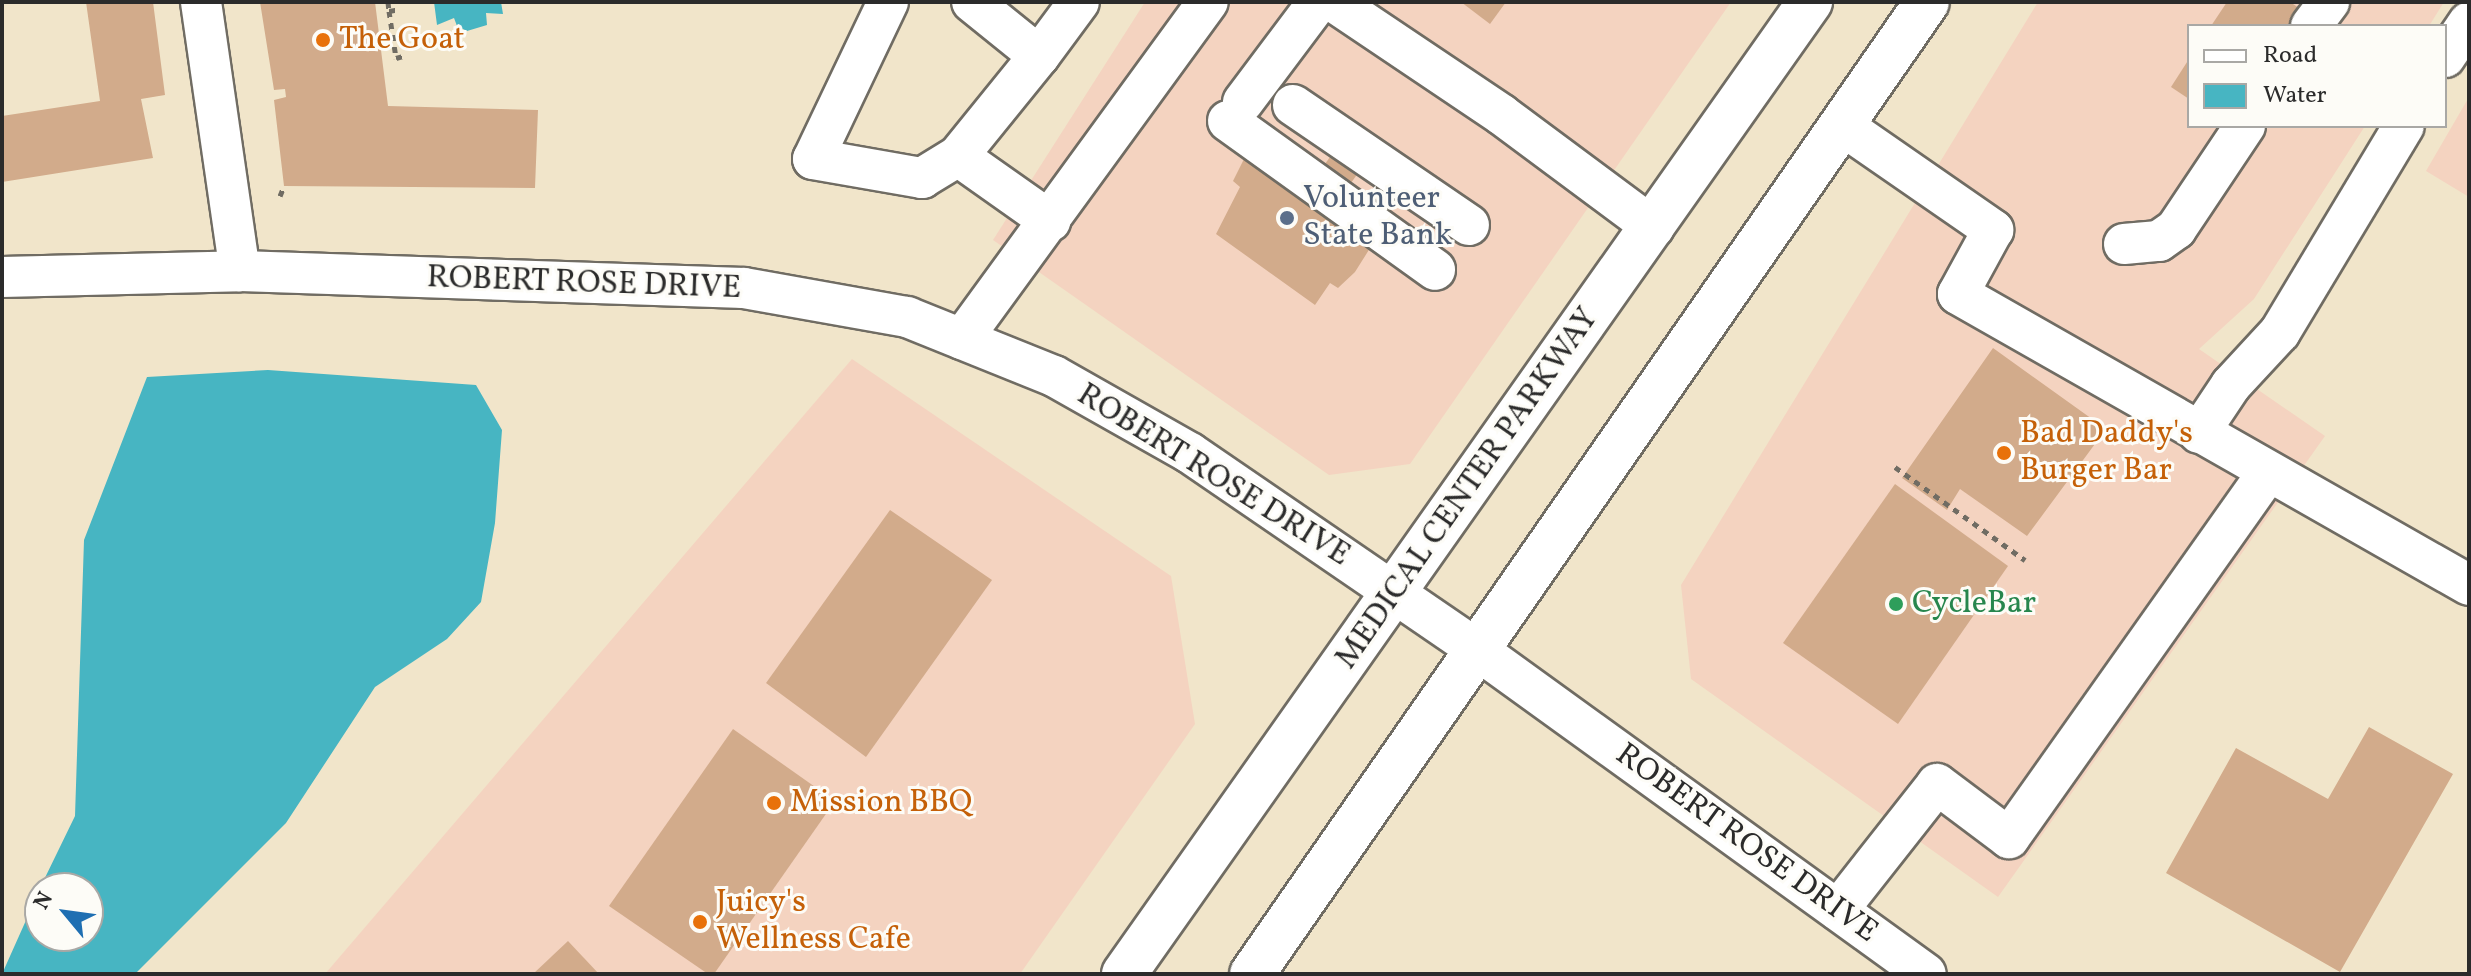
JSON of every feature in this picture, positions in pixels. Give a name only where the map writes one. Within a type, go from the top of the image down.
[{"type":"main road","name":"MEDICAL CENTER PARKWAY","points":[[1124,974],[1654,228],[1810,2]]},
{"type":"main road","points":[[1252,974],[1927,2]]},
{"type":"street","points":[[201,2],[240,271]]},
{"type":"street","points":[[888,2],[813,159],[922,178],[958,156],[1079,2]]},
{"type":"street","points":[[972,2],[1039,56]]},
{"type":"street","points":[[962,339],[1208,2]]},
{"type":"street","points":[[1293,105],[1450,250],[1237,110],[1318,2]]},
{"type":"street","points":[[1334,2],[1502,115],[1654,228]]},
{"type":"street","points":[[2312,24],[2329,2]]},
{"type":"street","points":[[2447,54],[2469,22]]},
{"type":"street","points":[[1843,126],[1993,230],[1958,294],[2267,473],[2316,495],[2469,585]]},
{"type":"street","points":[[2124,244],[2159,241],[2176,229],[2244,128]]},
{"type":"street","points":[[2199,433],[2231,385],[2280,332],[2403,128]]},
{"type":"street","points":[[958,156],[1050,221]]},
{"type":"street","name":"ROBERT ROSE DRIVE","points":[[2,277],[240,271],[744,288],[907,317],[1054,376],[1190,453],[1479,651],[1926,974]]},
{"type":"street","points":[[1838,910],[1937,784],[2009,838],[2267,473]]},
{"type":"path","points":[[388,2],[396,58],[403,56]]},
{"type":"path","points":[[389,11],[400,9]]},
{"type":"path","points":[[280,196],[284,186]]},
{"type":"path","points":[[1895,467],[2025,560]]},
{"type":"shaded area","points":[[1145,2],[1731,2],[1410,464],[1329,475],[993,240]]},
{"type":"shaded area","points":[[2038,2],[2444,2],[2430,24],[2187,24],[2187,128],[2364,128],[2254,299],[2199,349],[2325,436],[1998,897],[1691,679],[1681,585]]},
{"type":"shaded area","points":[[2469,97],[2469,197],[2426,171]]},
{"type":"shaded area","points":[[852,359],[1171,576],[1195,724],[1020,974],[325,974]]},
{"type":"water","points":[[434,2],[501,2],[503,14],[486,13],[487,25],[467,31],[457,26],[454,18],[437,25]]},
{"type":"water","points":[[268,370],[476,385],[502,430],[495,523],[481,602],[447,639],[375,687],[286,823],[135,974],[2,974],[24,925],[24,952],[104,952],[104,872],[48,872],[75,816],[84,540],[147,377]]},
{"type":"building","points":[[86,2],[153,2],[165,95],[141,99],[153,158],[2,182],[2,116],[100,101]]},
{"type":"building","points":[[260,2],[375,2],[388,106],[538,110],[535,188],[284,186],[274,100],[286,97],[285,89],[274,90]]},
{"type":"building","points":[[1461,2],[1506,2],[1490,24]]},
{"type":"building","points":[[2227,2],[2290,2],[2305,12],[2297,24],[2212,24]]},
{"type":"building","points":[[2187,62],[2187,98],[2171,87]]},
{"type":"building","name":"Volunteer State Bank","points":[[1326,144],[1366,162],[1333,208],[1372,245],[1355,272],[1338,288],[1330,283],[1315,305],[1216,234],[1240,187],[1233,181],[1245,157],[1307,189],[1330,157],[1322,151]]},
{"type":"building","name":"Bad Daddy's Burger Bar","points":[[1993,348],[2106,429],[2027,536],[1960,489],[1947,510],[1902,478]]},
{"type":"building","name":"CycleBar","points":[[1895,484],[2008,566],[1898,724],[1783,643]]},
{"type":"building","points":[[890,510],[992,580],[866,757],[766,683]]},
{"type":"building","points":[[2369,727],[2453,774],[2340,972],[2166,873],[2236,748],[2328,799]]},
{"type":"building","points":[[733,729],[835,801],[714,974],[708,974],[609,906]]},
{"type":"building","points":[[568,941],[599,974],[533,974]]},
{"type":"place","name":"The Goat","points":[[323,40]]},
{"type":"place","name":"Volunteer State Bank","points":[[1287,218]]},
{"type":"place","name":"Bad Daddy's Burger Bar","points":[[2004,453]]},
{"type":"place","name":"CycleBar","points":[[1896,604]]},
{"type":"place","name":"Mission BBQ","points":[[774,803]]},
{"type":"place","name":"Juicy's Wellness Cafe","points":[[700,922]]}]
